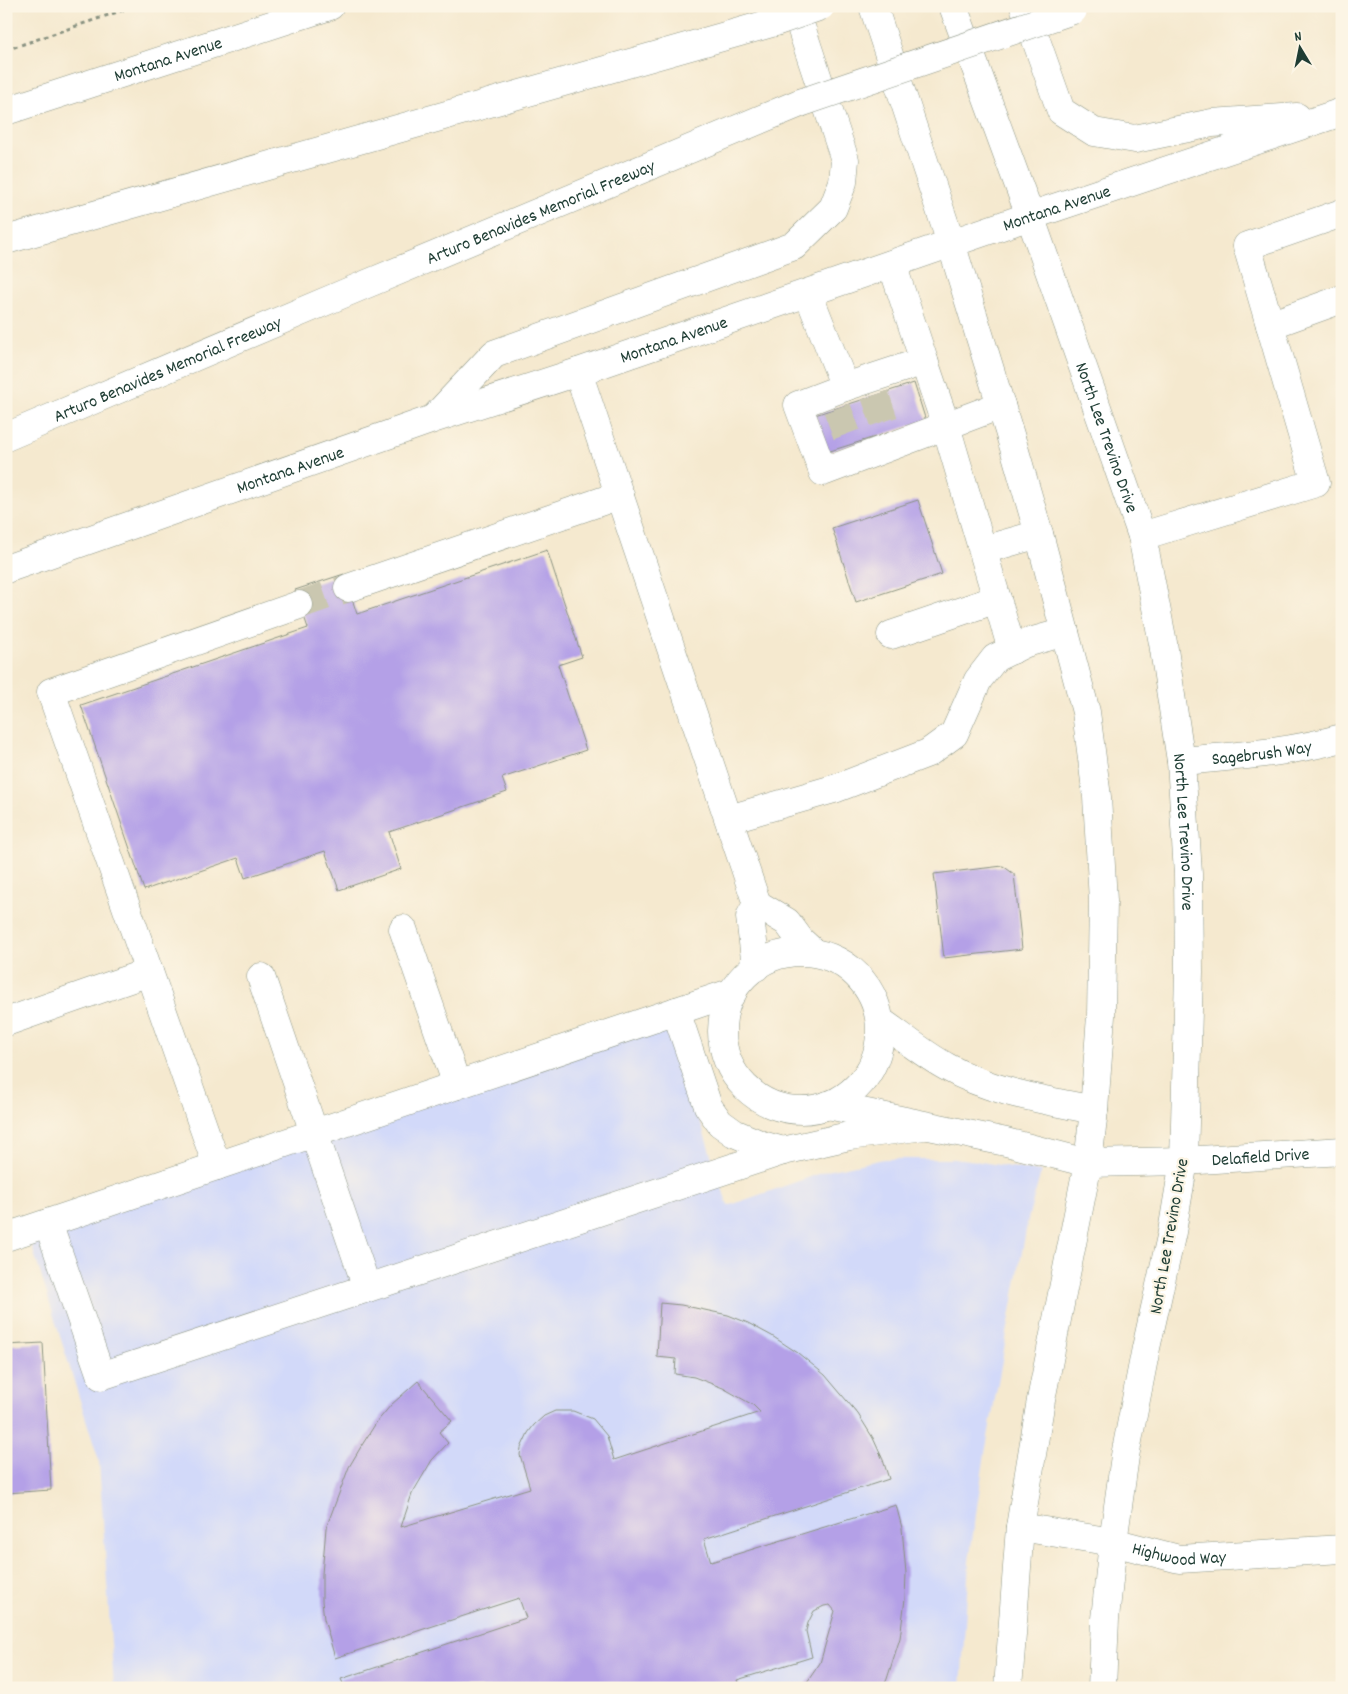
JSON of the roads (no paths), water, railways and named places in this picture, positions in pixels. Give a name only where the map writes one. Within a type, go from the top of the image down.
[{"type":"main road","name":"Montana Avenue","points":[[6,111],[330,6]]},
{"type":"main road","points":[[6,240],[784,14],[821,6]]},
{"type":"main road","points":[[872,6],[951,243],[1039,534],[1086,712],[1098,797],[1103,900],[1101,1016],[1094,1110],[1088,1163],[1041,1400],[1020,1527],[1008,1688]]},
{"type":"main road","name":"North Lee Trevino Drive","points":[[953,6],[1030,216],[1142,536],[1163,643],[1181,761],[1188,874],[1189,972],[1184,1161],[1172,1232],[1146,1348],[1125,1456],[1105,1619],[1102,1688]]},
{"type":"main road","points":[[1024,6],[1061,111],[1094,132],[1135,140],[1212,123],[1341,117]]},
{"type":"main road","name":"Arturo Benavides Memorial Freeway","points":[[6,437],[800,103],[1078,8]]},
{"type":"main road","points":[[433,419],[494,354],[794,246],[833,208],[843,182],[845,160],[784,14]]},
{"type":"main road","name":"Montana Avenue","points":[[6,569],[433,419],[578,372],[1030,216],[1341,117]]},
{"type":"main road","points":[[1142,536],[1316,483],[1247,246],[1342,213]]},
{"type":"main road","points":[[892,264],[946,426],[1012,650]]},
{"type":"main road","points":[[808,293],[851,392]]},
{"type":"main road","points":[[1270,324],[1342,299]]},
{"type":"main road","points":[[924,360],[851,392],[798,405],[822,472],[854,452],[891,439],[946,426],[1001,405]]},
{"type":"main road","points":[[578,372],[757,904],[787,922],[801,941],[813,952]]},
{"type":"main road","points":[[348,588],[620,495]]},
{"type":"main road","points":[[983,550],[1039,534]]},
{"type":"main road","points":[[891,635],[997,598]]},
{"type":"main road","points":[[217,1166],[51,692],[299,605]]},
{"type":"main road","points":[[729,819],[830,790],[928,753],[954,734],[978,680],[995,658],[1026,643],[1065,632]]},
{"type":"main road","name":"Sagebrush Way","points":[[1181,761],[1274,752],[1323,744],[1342,738]]},
{"type":"main road","points":[[756,967],[750,918],[757,904]]},
{"type":"main road","points":[[403,929],[457,1085]]},
{"type":"main road","points":[[787,952],[813,952],[837,960],[858,975],[873,996],[880,1021],[878,1048],[869,1072],[851,1092],[828,1105],[801,1110],[775,1106],[752,1093],[734,1074],[723,1049],[722,1023],[728,998],[742,977],[763,961],[787,952]]},
{"type":"main road","points":[[6,1022],[149,972]]},
{"type":"main road","points":[[261,977],[368,1288]]},
{"type":"main road","points":[[6,1237],[732,992]]},
{"type":"main road","points":[[676,1011],[708,1106],[720,1123],[734,1133],[762,1146],[784,1151]]},
{"type":"main road","points":[[880,1021],[947,1067],[987,1085],[1094,1110]]},
{"type":"main road","name":"Delafield Drive","points":[[828,1105],[1006,1142],[1088,1163],[1184,1161],[1342,1151]]},
{"type":"main road","points":[[48,1223],[101,1376],[784,1151],[849,1136],[924,1126]]},
{"type":"main road","name":"Highwood Way","points":[[1020,1527],[1113,1542],[1179,1559],[1342,1549]]},
{"type":"tunnel","points":[[875,395],[888,433]]},
{"type":"tunnel","points":[[837,408],[851,445]]},
{"type":"tunnel","points":[[299,605],[348,588]]}]
